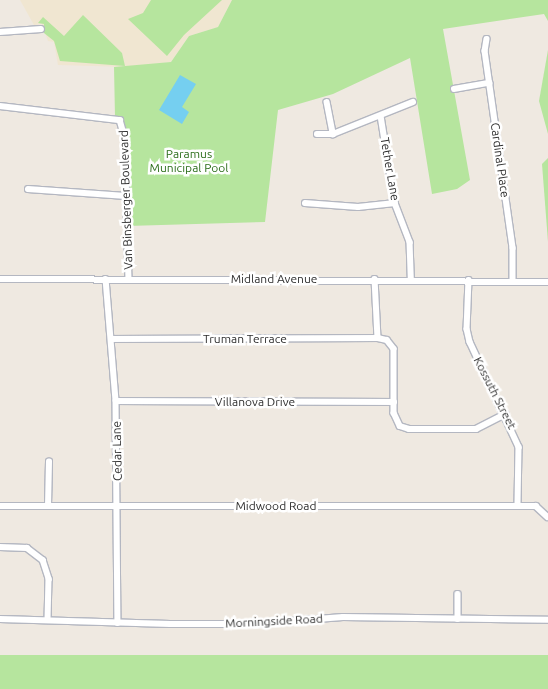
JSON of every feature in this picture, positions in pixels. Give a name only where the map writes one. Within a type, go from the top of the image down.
[{"type":"street","points":[[0,32],[41,29]]},
{"type":"street","name":"Cardinal Place","points":[[488,39],[484,51],[513,248],[512,281]]},
{"type":"street","points":[[454,88],[489,83]]},
{"type":"street","points":[[327,102],[333,134]]},
{"type":"street","points":[[317,134],[333,134],[413,102]]},
{"type":"street","name":"Van Binsberger Boulevard","points":[[0,106],[120,120],[125,137],[129,280]]},
{"type":"street","name":"Tether Lane","points":[[381,116],[395,203],[410,242],[411,280]]},
{"type":"street","points":[[28,189],[126,196]]},
{"type":"street","points":[[305,203],[358,207],[395,203]]},
{"type":"street","name":"Midland Avenue","points":[[0,279],[375,279],[548,282]]},
{"type":"street","name":"Cedar Lane","points":[[106,279],[116,401],[118,623]]},
{"type":"street","points":[[375,279],[378,338],[387,340],[394,349],[395,418],[400,426],[409,429],[476,429],[505,414]]},
{"type":"street","name":"Kossuth Street","points":[[469,280],[470,342],[519,447],[518,506]]},
{"type":"street","name":"Truman Terrace","points":[[111,339],[378,338]]},
{"type":"street","name":"Villanova Drive","points":[[116,401],[394,402]]},
{"type":"street","points":[[48,506],[49,462]]},
{"type":"street","name":"Midwood Road","points":[[0,506],[536,506],[548,517]]},
{"type":"street","points":[[0,546],[27,548],[43,560],[49,578],[48,620]]},
{"type":"street","points":[[458,594],[458,619]]},
{"type":"street","name":"Morningside Road","points":[[0,619],[118,623],[252,624],[343,617],[548,620]]},
{"type":"shaded area","points":[[20,0],[232,0],[218,27],[189,36],[171,62],[127,67],[58,65],[54,42],[48,41],[42,24],[34,25]]},
{"type":"green space","points":[[151,0],[222,0],[184,35],[167,56],[128,19],[143,13]]},
{"type":"green space","name":"Paramus Municipal Pool","points":[[232,0],[548,0],[548,21],[544,14],[443,29],[470,180],[457,189],[432,194],[410,58],[333,94],[278,110],[265,222],[127,226],[124,127],[115,117],[114,67],[171,62],[189,36],[218,27]]},
{"type":"green space","points":[[83,15],[122,53],[125,66],[60,61],[54,41],[44,33],[44,24],[38,23],[43,17],[64,36]]},
{"type":"green space","points":[[548,50],[548,134],[539,101]]},
{"type":"green space","points":[[548,158],[548,242],[542,164]]},
{"type":"green space","points":[[0,655],[548,655],[548,689],[0,689]]},
{"type":"water","points":[[180,75],[196,84],[182,107],[189,112],[182,124],[159,110]]}]
